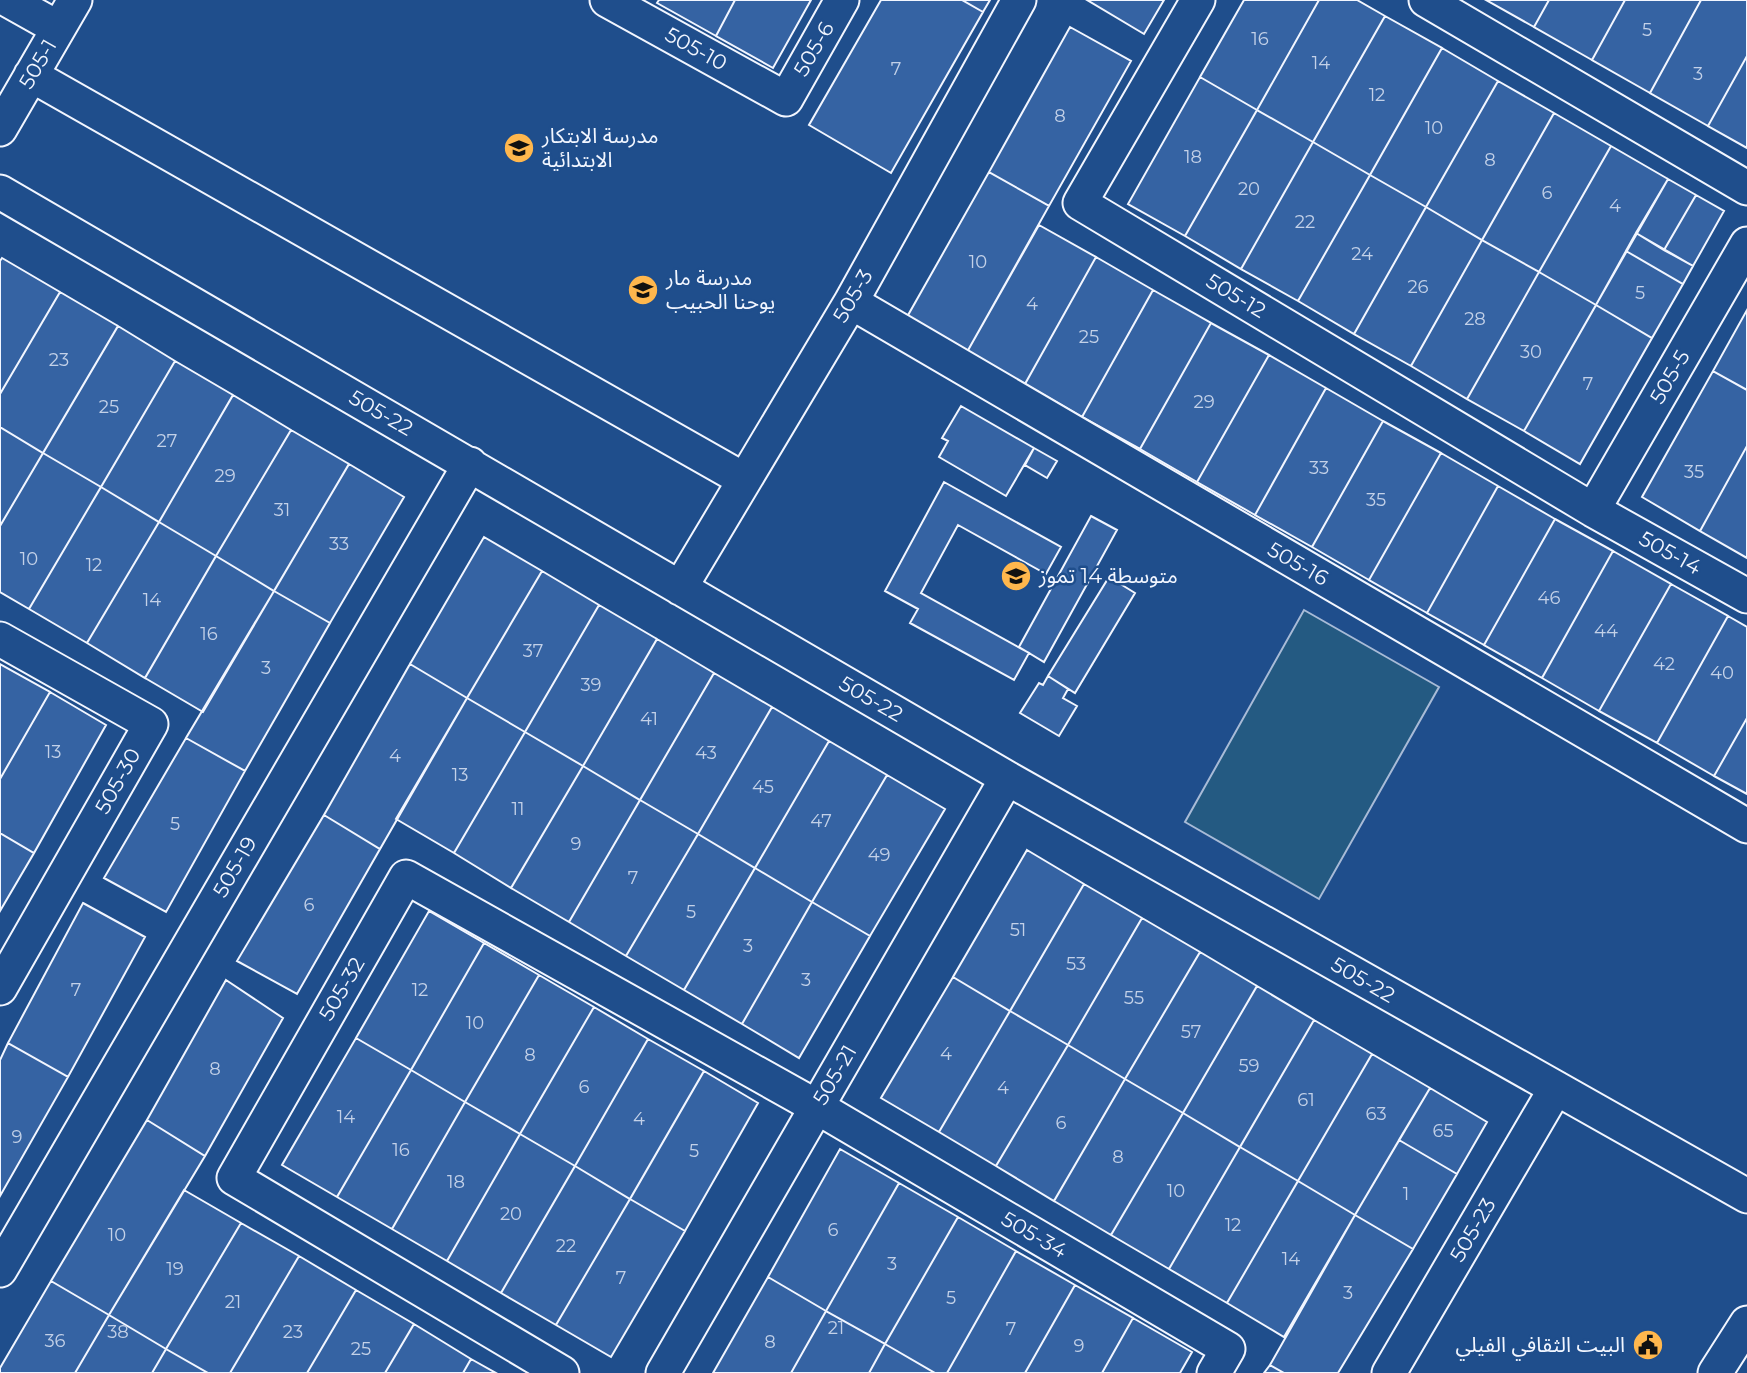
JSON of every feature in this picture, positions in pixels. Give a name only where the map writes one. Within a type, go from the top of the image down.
[{"type":"street","points":[[8,0],[58,29]]},
{"type":"street","name":"505-1","points":[[0,129],[75,0]]},
{"type":"street","name":"505-10","points":[[607,0],[786,99]]},
{"type":"street","name":"505-6","points":[[786,99],[842,0]]},
{"type":"street","name":"505-3","points":[[680,588],[851,302],[1019,0]]},
{"type":"street","name":"505-12","points":[[1199,0],[1080,203],[1593,509]]},
{"type":"street","points":[[1426,0],[1747,188]]},
{"type":"street","points":[[31,75],[743,479]]},
{"type":"street","name":"505-22","points":[[0,192],[1007,778],[1746,1193]]},
{"type":"street","name":"505-5","points":[[1593,509],[1747,244]]},
{"type":"street","name":"505-16","points":[[851,302],[1747,826]]},
{"type":"street","name":"505-19","points":[[0,1270],[470,464]]},
{"type":"street","name":"505-14","points":[[1593,509],[1747,596]]},
{"type":"street","name":"505-30","points":[[0,639],[150,724],[0,988]]},
{"type":"street","name":"505-21","points":[[663,1373],[1007,778]]},
{"type":"street","name":"505-32","points":[[562,1373],[234,1178],[406,877],[817,1107]]},
{"type":"street","name":"505-23","points":[[1390,1373],[1556,1088]]},
{"type":"street","name":"505-34","points":[[817,1107],[1228,1349],[1214,1373]]},
{"type":"street","points":[[1715,1373],[1747,1322]]},
{"type":"shaded area","points":[[1304,610],[1439,687],[1319,899],[1185,822]]},
{"type":"building","points":[[659,0],[735,0],[716,36],[657,3]]},
{"type":"building","points":[[735,0],[811,0],[773,68],[716,36]]},
{"type":"building","points":[[881,0],[962,0],[983,12],[891,173],[809,125]]},
{"type":"building","points":[[962,0],[990,0],[983,12]]},
{"type":"building","points":[[1087,0],[1164,0],[1144,34]]},
{"type":"building","points":[[1244,0],[1319,0],[1257,110],[1200,77]]},
{"type":"building","points":[[1319,0],[1357,0],[1385,16],[1313,142],[1257,110]]},
{"type":"building","points":[[1486,0],[1549,0],[1534,27]]},
{"type":"building","points":[[1549,0],[1625,0],[1592,60],[1534,27]]},
{"type":"building","points":[[1625,0],[1701,0],[1650,93],[1592,60]]},
{"type":"building","points":[[1701,0],[1747,0],[1747,56],[1708,126],[1650,93]]},
{"type":"building","points":[[1385,16],[1442,48],[1370,175],[1313,142]]},
{"type":"building","points":[[1070,27],[1131,61],[1049,206],[989,172]]},
{"type":"building","points":[[1442,48],[1498,81],[1426,207],[1370,175]]},
{"type":"building","points":[[1747,56],[1747,148],[1708,126]]},
{"type":"building","points":[[1200,77],[1257,110],[1185,236],[1128,204]]},
{"type":"building","points":[[1498,81],[1554,113],[1482,240],[1426,207]]},
{"type":"building","points":[[1257,110],[1313,142],[1241,269],[1185,236]]},
{"type":"building","points":[[1554,113],[1611,146],[1539,272],[1482,240]]},
{"type":"building","points":[[1313,142],[1370,175],[1298,301],[1241,269]]},
{"type":"building","points":[[1611,146],[1668,179],[1596,305],[1539,272]]},
{"type":"building","points":[[989,172],[1049,206],[967,352],[907,317]]},
{"type":"building","points":[[1370,175],[1426,207],[1354,334],[1298,301]]},
{"type":"building","points":[[1668,179],[1696,195],[1664,250],[1636,233]]},
{"type":"building","points":[[1696,195],[1724,211],[1693,266],[1664,250]]},
{"type":"building","points":[[1426,207],[1482,240],[1411,366],[1354,334]]},
{"type":"building","points":[[1039,225],[1096,257],[1025,384],[967,352]]},
{"type":"building","points":[[1636,233],[1693,266],[1683,284],[1626,251]]},
{"type":"building","points":[[1482,240],[1539,272],[1467,399],[1411,366]]},
{"type":"building","points":[[1626,251],[1683,284],[1652,338],[1596,305]]},
{"type":"building","points":[[1096,257],[1153,290],[1082,417],[1025,384]]},
{"type":"building","points":[[2,258],[60,292],[0,394],[0,261]]},
{"type":"building","points":[[1539,272],[1596,305],[1524,431],[1467,399]]},
{"type":"building","points":[[1153,290],[1211,323],[1140,449],[1082,417]]},
{"type":"building","points":[[60,292],[118,326],[43,453],[0,427],[0,394]]},
{"type":"building","points":[[1596,305],[1652,338],[1580,464],[1524,431]]},
{"type":"building","points":[[1747,310],[1747,390],[1713,371]]},
{"type":"building","points":[[1211,323],[1269,355],[1197,482],[1140,449]]},
{"type":"building","points":[[118,326],[175,361],[101,487],[43,453]]},
{"type":"building","points":[[1269,355],[1326,388],[1255,515],[1197,482]]},
{"type":"building","points":[[175,361],[233,395],[159,522],[101,487]]},
{"type":"building","points":[[1713,371],[1747,390],[1747,446],[1700,531],[1642,497]]},
{"type":"building","points":[[1326,388],[1383,421],[1312,547],[1255,515]]},
{"type":"building","points":[[233,395],[291,430],[216,556],[159,522]]},
{"type":"building","points":[[961,406],[1034,448],[1006,496],[939,457],[948,441],[942,438]]},
{"type":"building","points":[[1383,421],[1441,453],[1369,580],[1312,547]]},
{"type":"building","points":[[0,427],[43,453],[0,526]]},
{"type":"building","points":[[291,430],[349,464],[274,591],[216,556]]},
{"type":"building","points":[[1747,446],[1747,558],[1700,531]]},
{"type":"building","points":[[1034,448],[1057,461],[1047,478],[1025,465]]},
{"type":"building","points":[[43,453],[101,487],[29,609],[0,592],[0,526]]},
{"type":"building","points":[[1441,453],[1498,486],[1427,613],[1369,580]]},
{"type":"building","points":[[349,464],[404,497],[330,623],[274,591]]},
{"type":"building","points":[[944,482],[1061,547],[1046,574],[958,525],[921,593],[1029,653],[1014,680],[910,623],[918,609],[885,591]]},
{"type":"building","points":[[1498,486],[1555,519],[1484,645],[1427,613]]},
{"type":"building","points":[[101,487],[159,522],[87,643],[29,609]]},
{"type":"building","points":[[1091,516],[1117,530],[1044,662],[1019,647]]},
{"type":"building","points":[[1555,519],[1613,551],[1542,678],[1484,645]]},
{"type":"building","points":[[159,522],[216,556],[145,678],[87,643]]},
{"type":"building","points":[[484,537],[542,571],[467,698],[410,664]]},
{"type":"building","points":[[1613,551],[1671,584],[1599,711],[1542,678]]},
{"type":"building","points":[[216,556],[274,591],[203,712],[145,678]]},
{"type":"building","points":[[542,571],[599,605],[525,732],[467,698]]},
{"type":"building","points":[[1109,577],[1135,593],[1075,693],[1048,676]]},
{"type":"building","points":[[1671,584],[1728,616],[1657,743],[1599,711]]},
{"type":"building","points":[[274,591],[330,623],[245,771],[186,738]]},
{"type":"building","points":[[599,605],[657,639],[583,766],[525,732]]},
{"type":"building","points":[[1728,616],[1747,627],[1747,718],[1714,776],[1657,743]]},
{"type":"building","points":[[657,639],[714,673],[640,800],[583,766]]},
{"type":"building","points":[[0,664],[50,692],[0,779]]},
{"type":"building","points":[[410,664],[467,698],[380,849],[324,815]]},
{"type":"building","points":[[714,673],[772,707],[698,834],[640,800]]},
{"type":"building","points":[[1048,676],[1068,689],[1063,698],[1077,706],[1059,736],[1020,713],[1039,683],[1043,685]]},
{"type":"building","points":[[50,692],[106,725],[34,853],[0,833],[0,779]]},
{"type":"building","points":[[467,698],[525,732],[454,853],[396,819]]},
{"type":"building","points":[[772,707],[829,741],[755,868],[698,834]]},
{"type":"building","points":[[1747,718],[1747,794],[1714,776]]},
{"type":"building","points":[[525,732],[583,766],[511,888],[454,853]]},
{"type":"building","points":[[186,738],[245,771],[166,912],[104,878]]},
{"type":"building","points":[[829,741],[887,775],[812,902],[755,868]]},
{"type":"building","points":[[583,766],[640,800],[569,922],[511,888]]},
{"type":"building","points":[[887,775],[945,809],[870,936],[812,902]]},
{"type":"building","points":[[640,800],[698,834],[626,956],[569,922]]},
{"type":"building","points":[[324,815],[380,849],[297,994],[237,961]]},
{"type":"building","points":[[0,833],[34,853],[0,911]]},
{"type":"building","points":[[698,834],[755,868],[684,990],[626,956]]},
{"type":"building","points":[[1027,850],[1084,884],[1010,1011],[953,977]]},
{"type":"building","points":[[755,868],[812,902],[742,1024],[684,990]]},
{"type":"building","points":[[1084,884],[1142,918],[1068,1045],[1010,1011]]},
{"type":"building","points":[[812,902],[870,936],[799,1058],[742,1024]]},
{"type":"building","points":[[83,903],[145,937],[68,1077],[8,1043]]},
{"type":"building","points":[[429,911],[484,943],[411,1070],[356,1038]]},
{"type":"building","points":[[1142,918],[1200,952],[1125,1079],[1068,1045]]},
{"type":"building","points":[[484,943],[539,975],[465,1102],[411,1070]]},
{"type":"building","points":[[1200,952],[1257,986],[1183,1113],[1125,1079]]},
{"type":"building","points":[[539,975],[594,1007],[520,1134],[465,1102]]},
{"type":"building","points":[[953,977],[1010,1011],[939,1132],[881,1098]]},
{"type":"building","points":[[226,980],[283,1018],[205,1156],[147,1120]]},
{"type":"building","points":[[1257,986],[1314,1020],[1240,1147],[1183,1113]]},
{"type":"building","points":[[594,1007],[648,1039],[575,1166],[520,1134]]},
{"type":"building","points":[[1010,1011],[1068,1045],[996,1166],[939,1132]]},
{"type":"building","points":[[1314,1020],[1372,1054],[1298,1181],[1240,1147]]},
{"type":"building","points":[[356,1038],[411,1070],[337,1197],[282,1165]]},
{"type":"building","points":[[648,1039],[704,1071],[630,1199],[575,1166]]},
{"type":"building","points":[[8,1043],[68,1077],[0,1196],[0,1060]]},
{"type":"building","points":[[1068,1045],[1125,1079],[1054,1201],[996,1166]]},
{"type":"building","points":[[1372,1054],[1430,1088],[1355,1215],[1298,1181]]},
{"type":"building","points":[[411,1070],[465,1102],[392,1229],[337,1197]]},
{"type":"building","points":[[704,1071],[758,1103],[685,1231],[630,1199]]},
{"type":"building","points":[[1125,1079],[1183,1113],[1111,1235],[1054,1201]]},
{"type":"building","points":[[1430,1088],[1487,1122],[1457,1174],[1399,1140]]},
{"type":"building","points":[[465,1102],[520,1134],[447,1261],[392,1229]]},
{"type":"building","points":[[1183,1113],[1240,1147],[1169,1269],[1111,1235]]},
{"type":"building","points":[[147,1120],[205,1156],[109,1315],[51,1281]]},
{"type":"building","points":[[520,1134],[575,1166],[501,1293],[447,1261]]},
{"type":"building","points":[[1399,1140],[1457,1174],[1413,1249],[1355,1215]]},
{"type":"building","points":[[1240,1147],[1298,1181],[1227,1303],[1169,1269]]},
{"type":"building","points":[[840,1149],[899,1183],[826,1311],[768,1277]]},
{"type":"building","points":[[575,1166],[630,1199],[556,1325],[501,1293]]},
{"type":"building","points":[[1298,1181],[1355,1215],[1284,1337],[1227,1303]]},
{"type":"building","points":[[899,1183],[958,1217],[885,1344],[826,1311]]},
{"type":"building","points":[[184,1190],[241,1223],[166,1349],[109,1315]]},
{"type":"building","points":[[630,1199],[685,1231],[611,1357],[556,1325]]},
{"type":"building","points":[[1355,1215],[1413,1249],[1338,1373],[1284,1373],[1270,1365]]},
{"type":"building","points":[[958,1217],[1016,1251],[947,1373],[935,1373],[885,1344]]},
{"type":"building","points":[[241,1223],[299,1256],[230,1373],[208,1373],[166,1349]]},
{"type":"building","points":[[1016,1251],[1075,1285],[1025,1373],[947,1373]]},
{"type":"building","points":[[299,1256],[356,1290],[307,1373],[230,1373]]},
{"type":"building","points":[[768,1277],[826,1311],[791,1373],[713,1373]]},
{"type":"building","points":[[51,1281],[109,1315],[75,1373],[0,1373],[0,1368]]},
{"type":"building","points":[[1075,1285],[1133,1318],[1102,1373],[1025,1373]]},
{"type":"building","points":[[356,1290],[414,1324],[385,1373],[307,1373]]},
{"type":"building","points":[[826,1311],[885,1344],[869,1373],[791,1373]]},
{"type":"building","points":[[109,1315],[166,1349],[152,1373],[75,1373]]},
{"type":"building","points":[[1133,1318],[1192,1352],[1180,1373],[1102,1373]]},
{"type":"building","points":[[414,1324],[471,1359],[463,1373],[385,1373]]},
{"type":"building","points":[[885,1344],[935,1373],[869,1373]]},
{"type":"building","points":[[166,1349],[208,1373],[152,1373]]},
{"type":"building","points":[[471,1359],[496,1373],[463,1373]]},
{"type":"building","points":[[1270,1365],[1284,1373],[1264,1373]]},
{"type":"place","name":"مدرسة الابتكار الابتدائية","points":[[519,148]]},
{"type":"place","name":"مدرسة مار يوحنا الحبيب","points":[[643,290]]},
{"type":"place","name":"متوسطة 14 تموز","points":[[1016,576]]},
{"type":"place","name":"البيت الثقافي الفيلي","points":[[1648,1345]]}]
